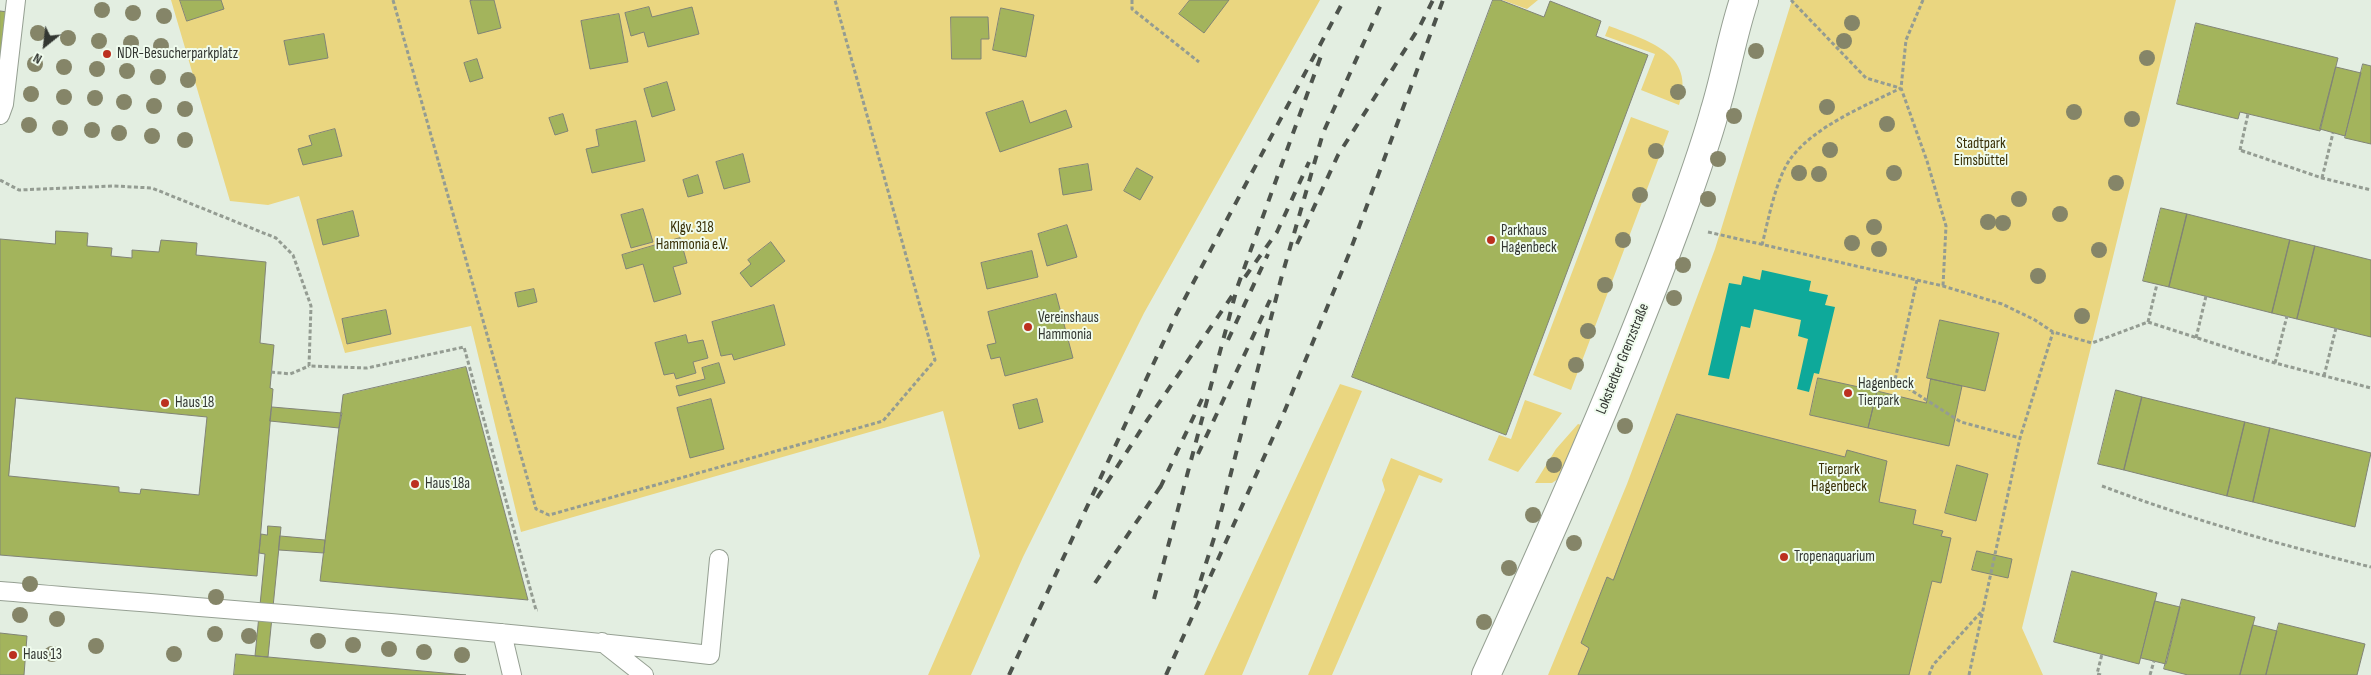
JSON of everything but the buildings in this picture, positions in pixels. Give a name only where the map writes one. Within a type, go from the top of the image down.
[{"type":"street","name":"Lokstedter Grenzstraße","points":[[1731,0],[1733,34]]},
{"type":"street","name":"Lokstedter Grenzstraße","points":[[1486,675],[1569,491],[1678,221],[1715,110],[1733,34],[1744,0]]},
{"type":"lane","points":[[0,115],[4,104],[16,0]]},
{"type":"lane","points":[[0,592],[502,633],[602,642],[710,655],[719,559]]},
{"type":"lane","points":[[502,633],[512,675]]},
{"type":"lane","points":[[602,642],[644,675]]},
{"type":"path","points":[[393,0],[536,509],[549,515],[883,421],[935,360],[836,0]]},
{"type":"path","points":[[1132,0],[1132,9],[1199,62]]},
{"type":"path","points":[[1791,0],[1866,78],[1901,88]]},
{"type":"path","points":[[1922,0],[1906,40],[1901,88],[1927,161],[1946,226],[1943,286]]},
{"type":"path","points":[[1762,245],[1775,195],[1790,159],[1809,138],[1901,88]]},
{"type":"path","points":[[2240,150],[2248,114]]},
{"type":"path","points":[[2322,178],[2333,132]]},
{"type":"path","points":[[2240,150],[2245,152]]},
{"type":"path","points":[[2240,150],[2322,178],[2371,190]]},
{"type":"path","points":[[0,180],[19,190],[114,186],[152,188],[276,238],[293,255],[311,306],[309,366]]},
{"type":"path","points":[[1700,230],[1943,286],[2002,304],[2035,320],[2053,332],[2092,343],[2148,322],[2275,362],[2371,388]]},
{"type":"path","points":[[1917,280],[1895,380],[1961,422],[2020,438]]},
{"type":"path","points":[[2148,322],[2157,284]]},
{"type":"path","points":[[2196,338],[2206,296]]},
{"type":"path","points":[[2275,362],[2287,316]]},
{"type":"path","points":[[2324,376],[2336,328]]},
{"type":"path","points":[[1968,675],[2020,438],[2053,332]]},
{"type":"path","points":[[271,372],[290,374],[309,366],[367,368],[464,347],[536,610],[545,610]]},
{"type":"path","points":[[2102,486],[2197,519],[2297,549],[2371,567]]},
{"type":"path","points":[[1929,675],[1933,665],[1983,611]]},
{"type":"path","points":[[2101,675],[2097,674],[2102,654]]},
{"type":"path","points":[[2150,675],[2154,661]]},
{"type":"green space","name":"Klgv. 318 Hammonia e.V.","points":[[171,0],[1320,0],[1144,313],[1023,557],[971,675],[928,675],[980,556],[943,411],[521,532],[471,326],[345,353],[299,196],[268,205],[230,201]]},
{"type":"green space","points":[[1502,0],[1538,0],[1527,9]]},
{"type":"green space","points":[[1792,0],[2176,0],[2022,628],[2043,675],[1548,675],[1627,484],[1715,249]]},
{"type":"green space","points":[[1609,26],[1652,43],[1665,51],[1675,61],[1681,73],[1683,87],[1679,105],[1641,90],[1655,54],[1605,36]]},
{"type":"green space","points":[[1631,117],[1669,131],[1571,390],[1533,375]]},
{"type":"green space","points":[[1340,384],[1362,391],[1242,675],[1204,675]]},
{"type":"green space","points":[[1525,400],[1562,413],[1518,472],[1488,460],[1499,435],[1511,439]]},
{"type":"green space","points":[[1578,424],[1581,425],[1561,477],[1552,483],[1535,483],[1556,449]]},
{"type":"green space","points":[[1391,458],[1443,479],[1441,483],[1419,475],[1332,675],[1308,675],[1385,490],[1382,480]]},
{"type":"water","points":[[1762,270],[1811,281],[1809,291],[1828,295],[1825,305],[1835,307],[1819,374],[1814,373],[1809,392],[1797,389],[1808,339],[1798,336],[1801,320],[1754,309],[1750,328],[1741,326],[1729,379],[1708,375],[1729,283],[1741,285],[1743,276],[1760,280]]},
{"type":"railway","points":[[1009,675],[1176,315],[1344,0]]},
{"type":"railway","points":[[1195,598],[1215,535],[1281,279],[1323,133],[1383,0]]},
{"type":"railway","points":[[1297,244],[1338,155],[1420,26],[1433,0]]},
{"type":"railway","points":[[1166,675],[1283,415],[1349,254],[1443,0]]},
{"type":"railway","points":[[1154,599],[1237,288],[1321,56]]},
{"type":"railway","points":[[1245,277],[1277,232],[1309,162]]},
{"type":"railway","points":[[1228,340],[1268,254]]},
{"type":"railway","points":[[1097,498],[1232,296]]},
{"type":"railway","points":[[1198,454],[1270,300]]},
{"type":"railway","points":[[1160,488],[1202,399]]},
{"type":"railway","points":[[1095,583],[1163,483]]},
{"type":"place","name":"NDR-Besucherparkplatz","points":[[107,54]]},
{"type":"place","name":"Parkhaus Hagenbeck","points":[[1491,240]]},
{"type":"place","name":"Vereinshaus Hammonia","points":[[1028,327]]},
{"type":"place","name":"Hagenbeck Tierpark","points":[[1848,393]]},
{"type":"place","name":"Haus 18","points":[[165,403]]},
{"type":"place","name":"Haus 18a","points":[[415,484]]},
{"type":"place","name":"Tropenaquarium","points":[[1784,557]]},
{"type":"place","name":"Haus 13","points":[[13,655]]},
{"type":"park label","name":"Stadtpark Eimsbüttel","points":[[1981,152]]},
{"type":"park label","name":"Tierpark Hagenbeck","points":[[1839,478]]}]
